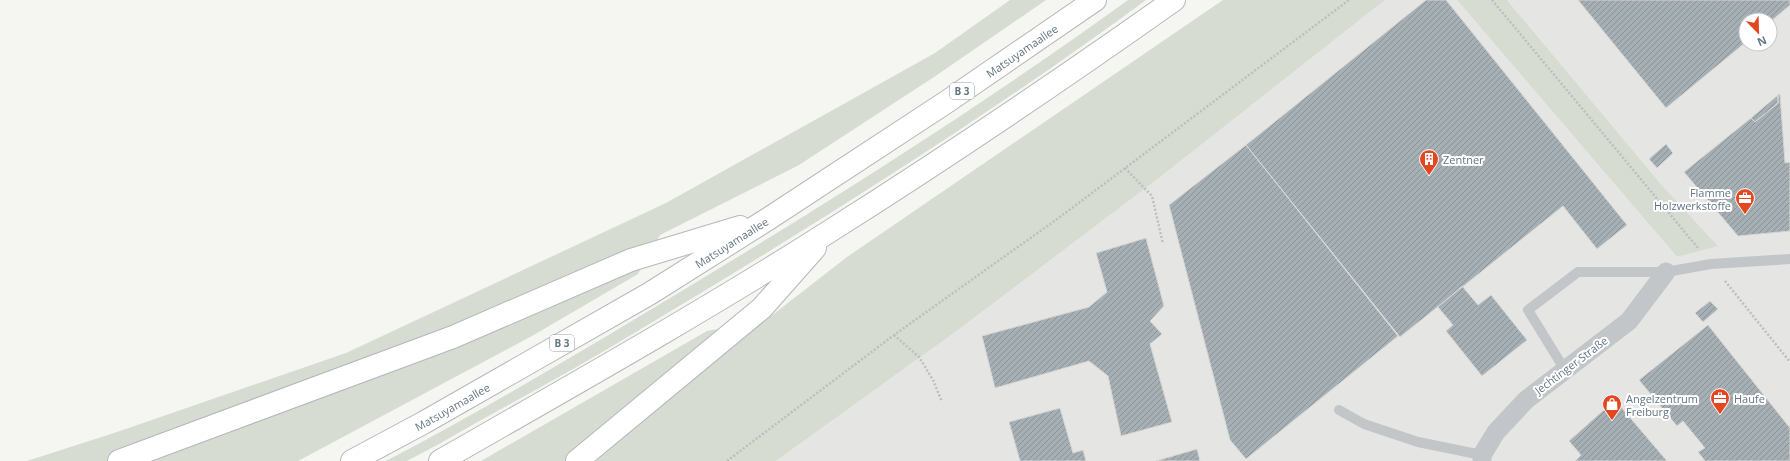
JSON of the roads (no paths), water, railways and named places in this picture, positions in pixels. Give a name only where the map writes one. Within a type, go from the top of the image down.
[{"type":"highway","name":"Matsuyamaallee","points":[[352,461],[423,423],[649,294],[768,219],[945,103],[1095,0]]},
{"type":"highway","points":[[440,461],[639,347],[829,232],[974,138],[1174,0]]},
{"type":"highway","points":[[119,461],[453,337],[631,260],[768,219]]},
{"type":"highway","points":[[576,461],[762,308],[829,232]]},
{"type":"street","name":"Jechtinger Straße","points":[[1482,458],[1496,432],[1526,400],[1629,321],[1666,272]]},
{"type":"lane","points":[[1565,370],[1528,310],[1578,272],[1666,272],[1711,264],[1790,259]]},
{"type":"lane","points":[[1339,410],[1364,424],[1418,442],[1482,458]]},
{"type":"place","name":"Zentner","points":[[1429,176]]},
{"type":"place","name":"Flamme Holzwerkstoffe","points":[[1745,215]]},
{"type":"place","name":"Haufe","points":[[1720,415]]},
{"type":"place","name":"Angelzentrum Freiburg","points":[[1612,421]]}]
